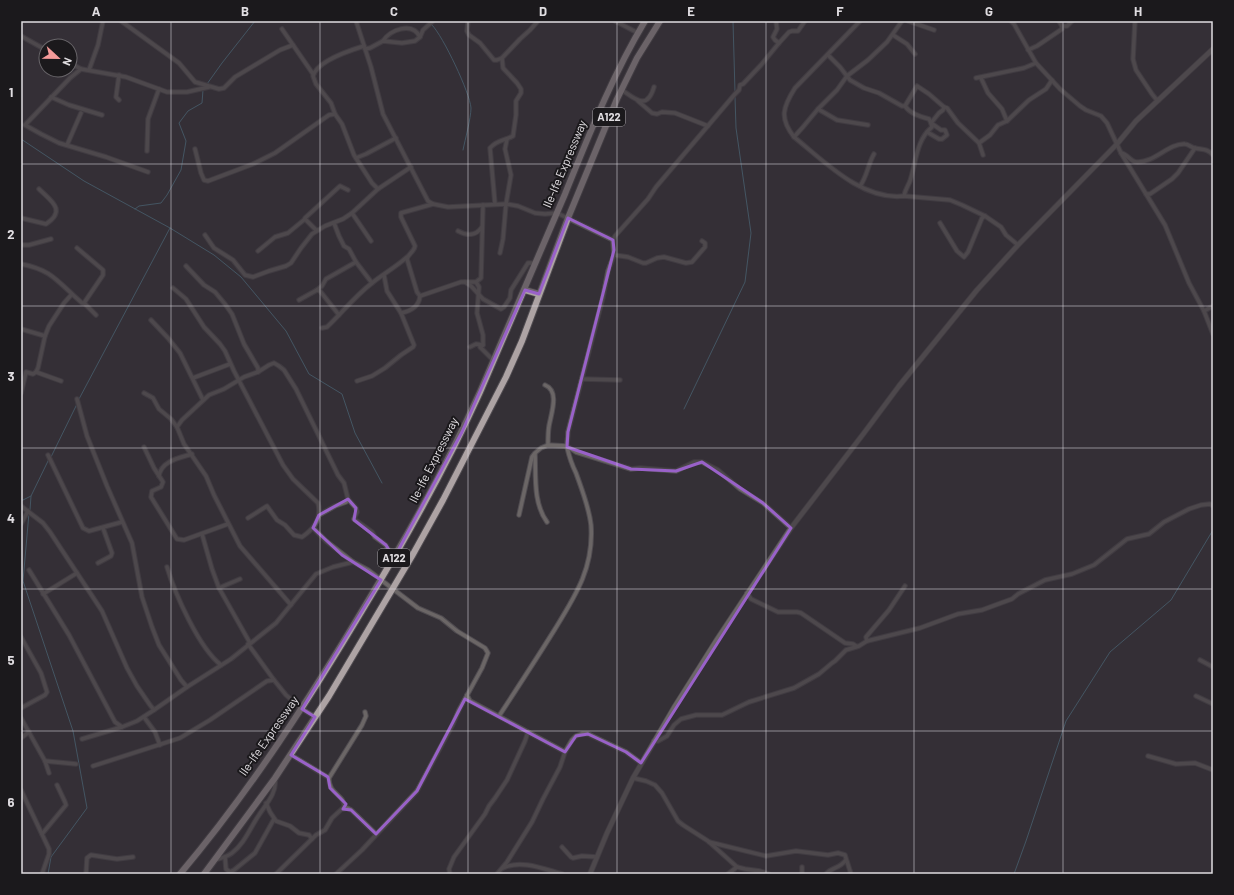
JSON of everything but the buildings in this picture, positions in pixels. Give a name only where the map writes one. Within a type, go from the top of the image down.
[{"type":"highway","name":"Ile-Ife Expressway","points":[[180,874],[238,800],[302,709],[348,636],[396,554],[462,432],[525,290],[612,81],[646,21]]},
{"type":"highway","name":"Ile-Ife Expressway","points":[[204,874],[291,755],[345,670],[443,500],[506,377],[522,341],[568,218],[622,88],[637,58],[660,21]]},
{"type":"highway","points":[[612,81],[622,88]]},
{"type":"highway","points":[[525,290],[539,294]]},
{"type":"street","points":[[89,70],[98,45],[103,21]]},
{"type":"street","points":[[122,21],[179,63],[195,82],[219,89],[224,88],[235,77],[280,50],[293,45]]},
{"type":"street","points":[[356,21],[371,67],[383,114],[428,201],[433,204],[448,207],[506,204],[518,206],[535,213],[556,213],[613,240]]},
{"type":"street","points":[[383,41],[402,43],[415,41],[420,37],[423,30],[433,21]]},
{"type":"street","points":[[468,21],[467,31],[469,35],[480,43],[494,60],[502,58],[538,21]]},
{"type":"street","points":[[615,21],[638,33]]},
{"type":"street","points":[[776,21],[777,29],[773,37],[779,42]]},
{"type":"street","points":[[499,716],[547,644],[574,598],[589,563],[592,541],[589,513],[567,446],[568,432],[608,271],[614,255],[614,236],[648,200],[656,187],[739,90],[740,85],[743,84],[761,65],[789,32],[798,31],[805,21]]},
{"type":"street","points":[[860,21],[795,88],[788,99],[783,116],[786,125],[794,137],[841,175],[875,194],[897,197],[904,196],[950,200],[985,216],[1001,227],[1006,235],[1018,245]]},
{"type":"street","points":[[794,137],[818,108],[837,90],[847,76],[873,56],[893,35],[902,21]]},
{"type":"street","points":[[908,21],[934,30]]},
{"type":"street","points":[[1011,21],[1017,28],[1036,63],[1052,80],[1080,106],[1101,116],[1108,123],[1122,153],[1165,225],[1189,283],[1204,311],[1213,334]]},
{"type":"street","points":[[1059,21],[1062,26]]},
{"type":"street","points":[[1062,26],[1067,26],[1072,21]]},
{"type":"street","points":[[1135,21],[1132,60],[1136,70],[1152,94],[1159,100]]},
{"type":"street","points":[[1028,50],[1037,46],[1062,29],[1062,26]]},
{"type":"street","points":[[282,29],[313,74],[316,84],[331,103],[335,114],[342,124],[356,158],[372,183],[378,189]]},
{"type":"street","points":[[313,74],[326,62],[336,56],[370,48],[383,41],[387,35],[396,30],[414,30],[420,37]]},
{"type":"street","points":[[893,35],[907,44],[915,54]]},
{"type":"street","points":[[21,36],[38,46]]},
{"type":"street","points":[[590,874],[621,800],[632,778],[747,592],[790,528],[869,427],[898,386],[977,290],[1018,245],[1117,144],[1136,121],[1213,49]]},
{"type":"street","points":[[828,54],[850,80],[879,93],[902,106],[905,106],[907,110],[917,115],[929,119],[932,127],[923,138],[917,151],[904,196]]},
{"type":"street","points":[[495,204],[490,148],[500,140],[513,136],[516,101],[521,89],[503,68],[502,58]]},
{"type":"street","points":[[1007,120],[1002,109],[988,93],[979,78],[1024,68],[1036,63]]},
{"type":"street","points":[[78,67],[119,75],[166,92],[187,92],[209,87]]},
{"type":"street","points":[[81,69],[25,125],[67,146],[106,157],[148,172]]},
{"type":"street","points":[[119,75],[116,97],[119,100]]},
{"type":"street","points":[[979,143],[990,135],[998,125],[1007,120],[1029,100],[1046,89],[1052,80]]},
{"type":"street","points":[[905,106],[917,86],[947,108],[958,123],[979,143],[983,155]]},
{"type":"street","points":[[638,101],[642,102],[648,98],[654,87]]},
{"type":"street","points":[[622,88],[652,113],[675,113],[708,126]]},
{"type":"street","points":[[147,151],[148,119],[159,89]]},
{"type":"street","points":[[51,98],[102,115]]},
{"type":"street","points":[[930,123],[943,110],[944,107]]},
{"type":"street","points":[[818,108],[837,120],[868,125]]},
{"type":"street","points":[[67,146],[81,113]]},
{"type":"street","points":[[195,149],[201,173],[204,180],[208,181],[253,164],[275,153],[329,115],[335,114]]},
{"type":"street","points":[[927,132],[942,140],[947,135],[944,130],[941,130],[930,123]]},
{"type":"street","points":[[356,158],[396,138]]},
{"type":"street","points":[[500,253],[511,172],[505,148],[507,139]]},
{"type":"street","points":[[1122,153],[1133,162],[1137,163],[1152,159],[1176,146],[1186,144],[1195,148],[1210,151],[1213,155]]},
{"type":"street","points":[[1146,194],[1150,194],[1172,179],[1178,173],[1195,148]]},
{"type":"street","points":[[860,186],[863,183],[870,160],[874,154]]},
{"type":"street","points":[[205,235],[214,248],[233,260],[245,275],[253,277],[291,263],[312,234],[352,213],[378,189],[411,167]]},
{"type":"street","points":[[258,250],[275,237],[288,234],[340,186],[348,190]]},
{"type":"street","points":[[21,218],[46,224],[52,220],[58,210],[57,206],[39,189]]},
{"type":"street","points":[[424,206],[428,201]]},
{"type":"street","points":[[322,328],[327,327],[352,300],[414,249],[415,246],[401,217],[401,213],[433,204]]},
{"type":"street","points":[[420,296],[461,282],[476,282],[481,278],[483,205]]},
{"type":"street","points":[[352,213],[371,241]]},
{"type":"street","points":[[940,224],[957,251],[964,257],[968,252],[982,218],[985,216]]},
{"type":"street","points":[[305,219],[313,228],[318,230]]},
{"type":"street","points":[[334,223],[344,246],[349,249],[356,262],[372,283]]},
{"type":"street","points":[[458,231],[463,234],[474,234],[479,232],[483,226]]},
{"type":"street","points":[[21,245],[29,245],[51,239]]},
{"type":"street","points":[[614,255],[628,257],[643,263],[664,257],[686,263],[692,262],[705,247],[705,243],[702,241]]},
{"type":"street","points":[[77,248],[103,270],[103,275],[84,303]]},
{"type":"street","points":[[407,256],[407,264],[416,292],[420,296]]},
{"type":"street","points":[[299,300],[317,290],[322,286],[326,279],[356,262]]},
{"type":"street","points":[[461,282],[466,282],[479,293],[483,299],[501,309],[512,296],[512,290],[528,263],[536,263]]},
{"type":"street","points":[[21,264],[34,266],[51,274],[96,314]]},
{"type":"street","points":[[186,266],[204,285],[215,292],[232,314],[244,344],[258,368],[258,372]]},
{"type":"street","points":[[357,381],[372,376],[385,368],[414,345],[401,313],[387,291],[384,275]]},
{"type":"street","points":[[476,282],[479,287],[477,313],[483,335],[483,345],[480,347],[494,361]]},
{"type":"street","points":[[173,288],[186,299],[204,327],[225,351],[230,364],[283,465],[293,479],[318,503],[319,515],[313,528],[302,537],[294,536],[277,520],[267,506],[248,518]]},
{"type":"street","points":[[317,290],[320,291],[339,315]]},
{"type":"street","points":[[36,372],[49,326],[64,303],[72,294]]},
{"type":"street","points":[[401,313],[416,306],[419,302],[420,296]]},
{"type":"street","points":[[1204,311],[1213,306]]},
{"type":"street","points":[[151,320],[180,353],[203,400]]},
{"type":"street","points":[[21,329],[45,336]]},
{"type":"street","points":[[470,347],[476,344],[483,345]]},
{"type":"street","points":[[177,427],[182,420],[209,395],[224,389],[274,363],[284,370],[296,389],[338,476],[344,484],[348,499],[356,508],[354,519],[372,532],[375,537],[386,544],[388,549],[396,554]]},
{"type":"street","points":[[193,378],[230,364]]},
{"type":"street","points":[[21,370],[33,374],[36,372],[60,381]]},
{"type":"street","points":[[21,393],[26,372]]},
{"type":"street","points":[[582,379],[620,380]]},
{"type":"street","points":[[545,385],[548,386],[554,398],[548,445]]},
{"type":"street","points":[[144,393],[153,398],[159,409],[171,419],[177,427],[184,444],[206,476],[240,546],[291,605]]},
{"type":"street","points":[[77,399],[87,436],[132,543],[136,557],[142,597],[152,627],[159,645],[168,661],[186,687]]},
{"type":"street","points":[[519,515],[532,457],[535,453],[548,445],[567,446],[576,452],[631,469],[640,468],[676,471],[694,462],[702,462],[714,468],[740,489],[759,500],[790,528]]},
{"type":"street","points":[[144,447],[154,468],[163,482],[162,486],[152,491],[151,497],[177,539],[184,540],[228,524]]},
{"type":"street","points":[[535,453],[538,505],[540,513],[547,522]]},
{"type":"street","points":[[159,476],[161,468],[168,462],[192,454]]},
{"type":"street","points":[[48,455],[83,528],[89,532],[122,522]]},
{"type":"street","points":[[319,515],[346,502],[348,499]]},
{"type":"street","points":[[654,741],[658,741],[667,736],[674,725],[681,719],[696,715],[722,715],[749,702],[794,688],[819,674],[846,650],[867,641],[920,628],[958,614],[982,610],[1012,599],[1018,594],[1045,580],[1072,574],[1094,565],[1128,540],[1149,534],[1164,522],[1189,509],[1201,505],[1210,504],[1213,506]]},
{"type":"street","points":[[21,506],[43,523],[50,532],[102,611],[119,652],[137,686],[154,710]]},
{"type":"street","points":[[21,524],[28,511]]},
{"type":"street","points":[[98,563],[111,556],[112,552],[103,528]]},
{"type":"street","points":[[313,528],[326,541],[353,562],[368,570],[392,590],[418,608],[441,618],[456,631],[487,650],[485,662],[417,791],[362,850],[336,874]]},
{"type":"street","points":[[202,534],[219,588],[249,643],[286,695],[302,709],[315,717]]},
{"type":"street","points":[[82,739],[122,727],[144,717],[186,687],[231,659],[249,643],[276,623],[316,574],[333,567],[353,562]]},
{"type":"street","points":[[167,567],[182,606],[196,634],[215,661],[221,665]]},
{"type":"street","points":[[29,570],[69,635],[115,722],[122,727]]},
{"type":"street","points":[[43,594],[77,574]]},
{"type":"street","points":[[219,588],[240,578]]},
{"type":"street","points":[[867,641],[866,637],[889,610],[905,586]]},
{"type":"street","points":[[747,592],[751,598],[778,612],[801,613],[845,643],[856,646]]},
{"type":"street","points":[[21,638],[40,673],[47,692],[45,695],[21,708]]},
{"type":"street","points":[[1200,660],[1213,667]]},
{"type":"street","points":[[92,766],[180,738],[196,730],[267,681],[274,680]]},
{"type":"street","points":[[467,695],[470,701]]},
{"type":"street","points":[[1196,696],[1213,704]]},
{"type":"street","points":[[463,702],[470,701],[565,752]]},
{"type":"street","points":[[343,809],[344,803],[330,788],[329,778],[362,725],[366,716],[365,712]]},
{"type":"street","points":[[144,717],[155,732],[160,745]]},
{"type":"street","points":[[21,718],[45,761],[49,773]]},
{"type":"street","points":[[21,738],[29,732]]},
{"type":"street","points":[[450,874],[449,869],[454,857],[485,814],[506,780],[528,732]]},
{"type":"street","points":[[497,874],[507,862],[532,822],[560,767],[565,752],[576,736],[588,734],[626,752],[641,763]]},
{"type":"street","points":[[291,755],[329,778]]},
{"type":"street","points":[[1148,756],[1176,764],[1195,763],[1213,770]]},
{"type":"street","points":[[45,761],[76,764]]},
{"type":"street","points":[[214,860],[225,858],[241,844],[266,803],[270,800],[274,788],[275,778]]},
{"type":"street","points":[[632,778],[646,781],[655,785],[662,793],[678,821],[708,842],[736,867],[769,874]]},
{"type":"street","points":[[42,834],[66,805],[57,785]]},
{"type":"street","points":[[21,790],[49,852],[42,874]]},
{"type":"street","points":[[266,803],[276,821],[290,826],[299,833],[309,835],[312,839]]},
{"type":"street","points":[[276,874],[312,839],[325,830],[332,818],[343,809],[347,808],[351,810],[376,834]]},
{"type":"street","points":[[262,810],[270,812]]},
{"type":"street","points":[[225,858],[226,869],[230,872],[234,870],[255,853],[274,819]]},
{"type":"street","points":[[708,842],[766,856],[801,851],[828,855],[838,853],[844,855],[851,874]]},
{"type":"street","points":[[562,847],[573,858],[582,856],[597,857]]},
{"type":"street","points":[[86,874],[88,858],[91,855],[117,859],[133,857]]},
{"type":"street","points":[[826,874],[830,870],[841,866],[846,860]]},
{"type":"street","points":[[497,874],[504,867],[525,864],[562,874]]},
{"type":"street","points":[[728,874],[736,867]]},
{"type":"street","points":[[802,867],[802,874]]},
{"type":"highlighted area","points":[[568,218],[613,240],[614,250],[568,432],[567,447],[631,469],[676,471],[702,462],[763,503],[791,528],[641,763],[626,752],[588,734],[576,736],[565,752],[465,699],[417,791],[376,834],[351,810],[343,809],[346,804],[330,788],[328,777],[291,755],[315,717],[302,709],[381,580],[342,555],[313,528],[319,515],[348,499],[356,508],[354,520],[386,545],[394,558],[462,432],[525,290],[539,294]]},
{"type":"waterway","points":[[207,84],[255,21]]},
{"type":"waterway","points":[[733,21],[735,92]]},
{"type":"waterway","points":[[432,25],[443,40],[449,52],[466,90],[471,108],[463,150]]},
{"type":"waterway","points":[[135,209],[139,206],[161,203],[167,195],[181,170],[186,141],[179,123],[188,111],[202,103],[203,90]]},
{"type":"waterway","points":[[684,409],[745,282],[751,233],[736,128],[735,97]]},
{"type":"waterway","points":[[21,139],[84,181],[170,228],[214,255],[241,277],[286,331],[309,374],[342,394],[355,433],[382,483]]},
{"type":"waterway","points":[[79,399],[170,228]]},
{"type":"waterway","points":[[51,457],[77,404]]},
{"type":"waterway","points":[[30,510],[31,496],[49,459]]},
{"type":"waterway","points":[[21,501],[31,496]]},
{"type":"waterway","points":[[29,513],[23,581],[73,731],[87,808],[51,857],[48,874]]},
{"type":"waterway","points":[[1014,874],[1066,721],[1110,652],[1171,600],[1213,530]]}]
